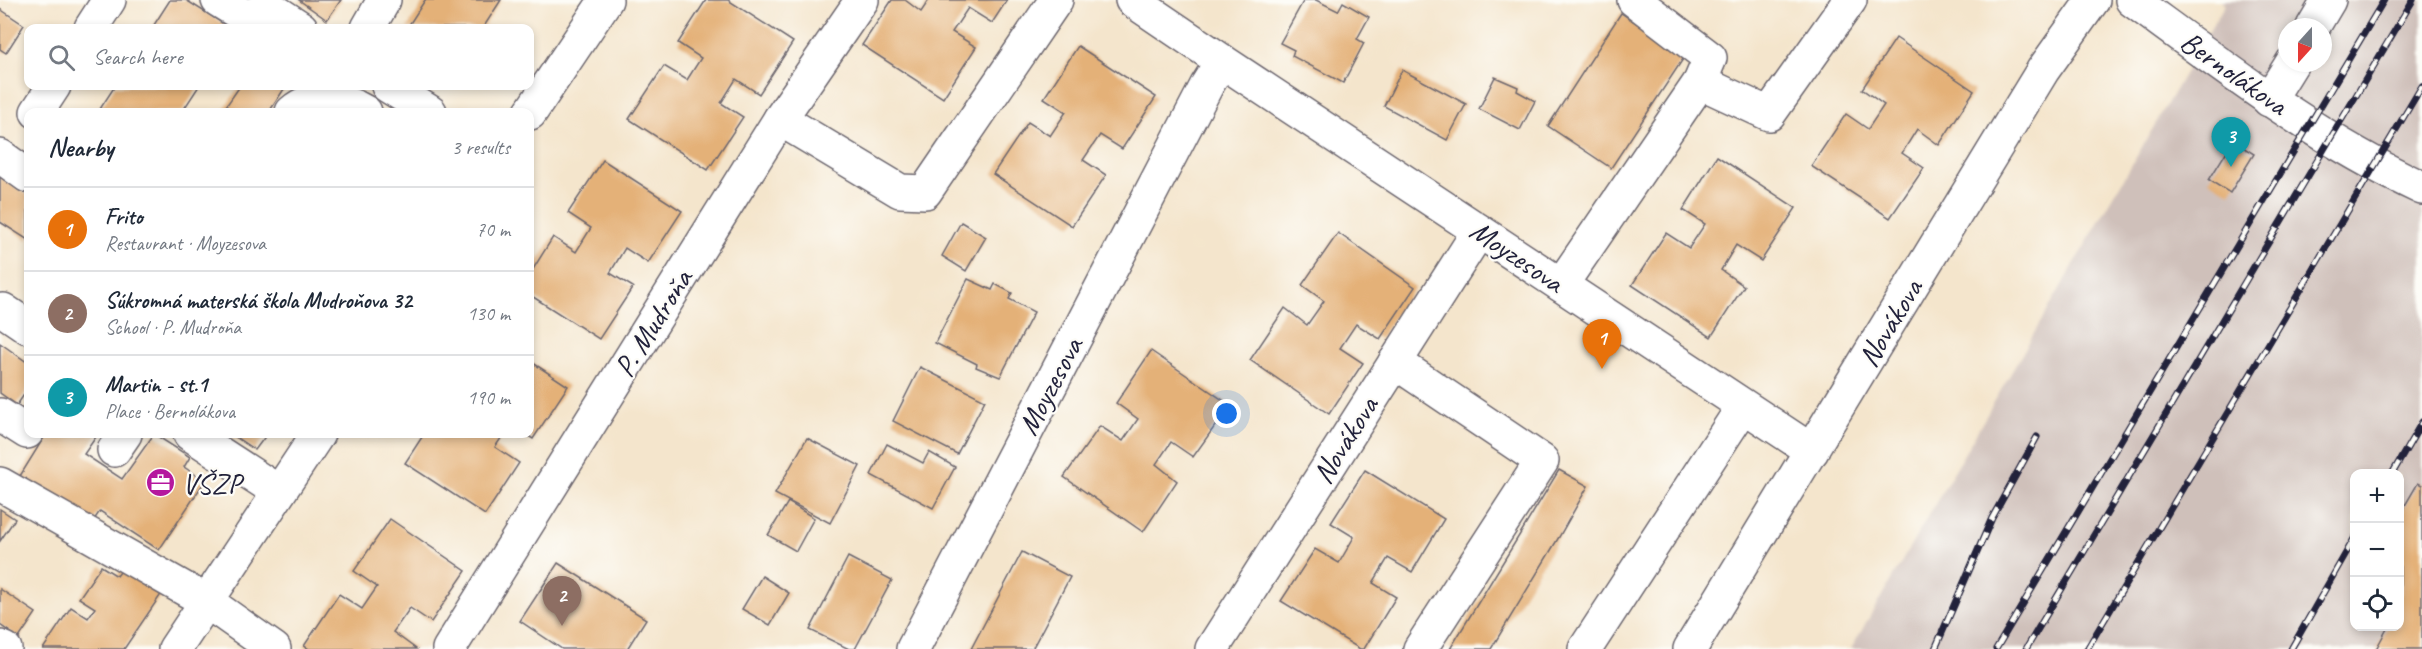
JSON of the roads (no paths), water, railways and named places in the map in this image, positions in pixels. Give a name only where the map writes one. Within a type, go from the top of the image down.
[{"type":"street","points":[[94,24],[110,0]]},
{"type":"street","points":[[218,0],[244,16],[275,11],[295,24]]},
{"type":"street","points":[[370,24],[384,0]]},
{"type":"street","points":[[533,108],[606,0]]},
{"type":"street","name":"P. Mudroňa","points":[[449,649],[780,119],[862,0]]},
{"type":"street","points":[[780,119],[900,191],[925,192],[1056,0]]},
{"type":"street","name":"Moyzesova","points":[[1132,0],[1812,451]]},
{"type":"street","points":[[1561,285],[1700,82],[1710,57],[1634,0]]},
{"type":"street","points":[[1700,82],[1769,114],[1850,0]]},
{"type":"street","name":"Novákova","points":[[1690,649],[2043,70],[2093,0]]},
{"type":"street","name":"Bernolákova","points":[[2132,0],[2308,125],[2374,166],[2422,188]]},
{"type":"street","points":[[2318,18],[2329,0]]},
{"type":"street","name":"Moyzesova","points":[[913,649],[1207,85],[1222,61]]},
{"type":"street","points":[[2270,100],[2287,72]]},
{"type":"street","points":[[40,108],[51,90]]},
{"type":"street","points":[[394,90],[424,108]]},
{"type":"street","points":[[297,108],[325,98],[359,108]]},
{"type":"street","points":[[0,156],[24,173]]},
{"type":"street","name":"Novákova","points":[[1212,649],[1479,231]]},
{"type":"street","points":[[1395,362],[1542,461],[1420,649]]},
{"type":"street","points":[[1585,649],[1743,407]]},
{"type":"street","points":[[0,415],[24,430]]},
{"type":"street","points":[[196,438],[279,492]]},
{"type":"street","points":[[175,649],[315,438]]},
{"type":"street","points":[[0,484],[206,601],[274,649]]},
{"type":"street","points":[[0,647],[5,649]]},
{"type":"railway","points":[[1996,649],[2384,0]]},
{"type":"railway","points":[[2026,649],[2413,0]]},
{"type":"railway","points":[[2087,649],[2422,86]]},
{"type":"railway","points":[[2395,469],[2422,422]]},
{"type":"railway","points":[[1935,649],[1992,518],[2037,437]]},
{"type":"railway","points":[[2291,649],[2350,546]]},
{"type":"place","name":"Martin - st.1","points":[[2231,167]]},
{"type":"place","name":"Frito","points":[[1602,369]]},
{"type":"place","name":"VŠZP","points":[[161,483]]},
{"type":"place","name":"Súkromná materská škola Mudroňova 32","points":[[562,626]]}]
